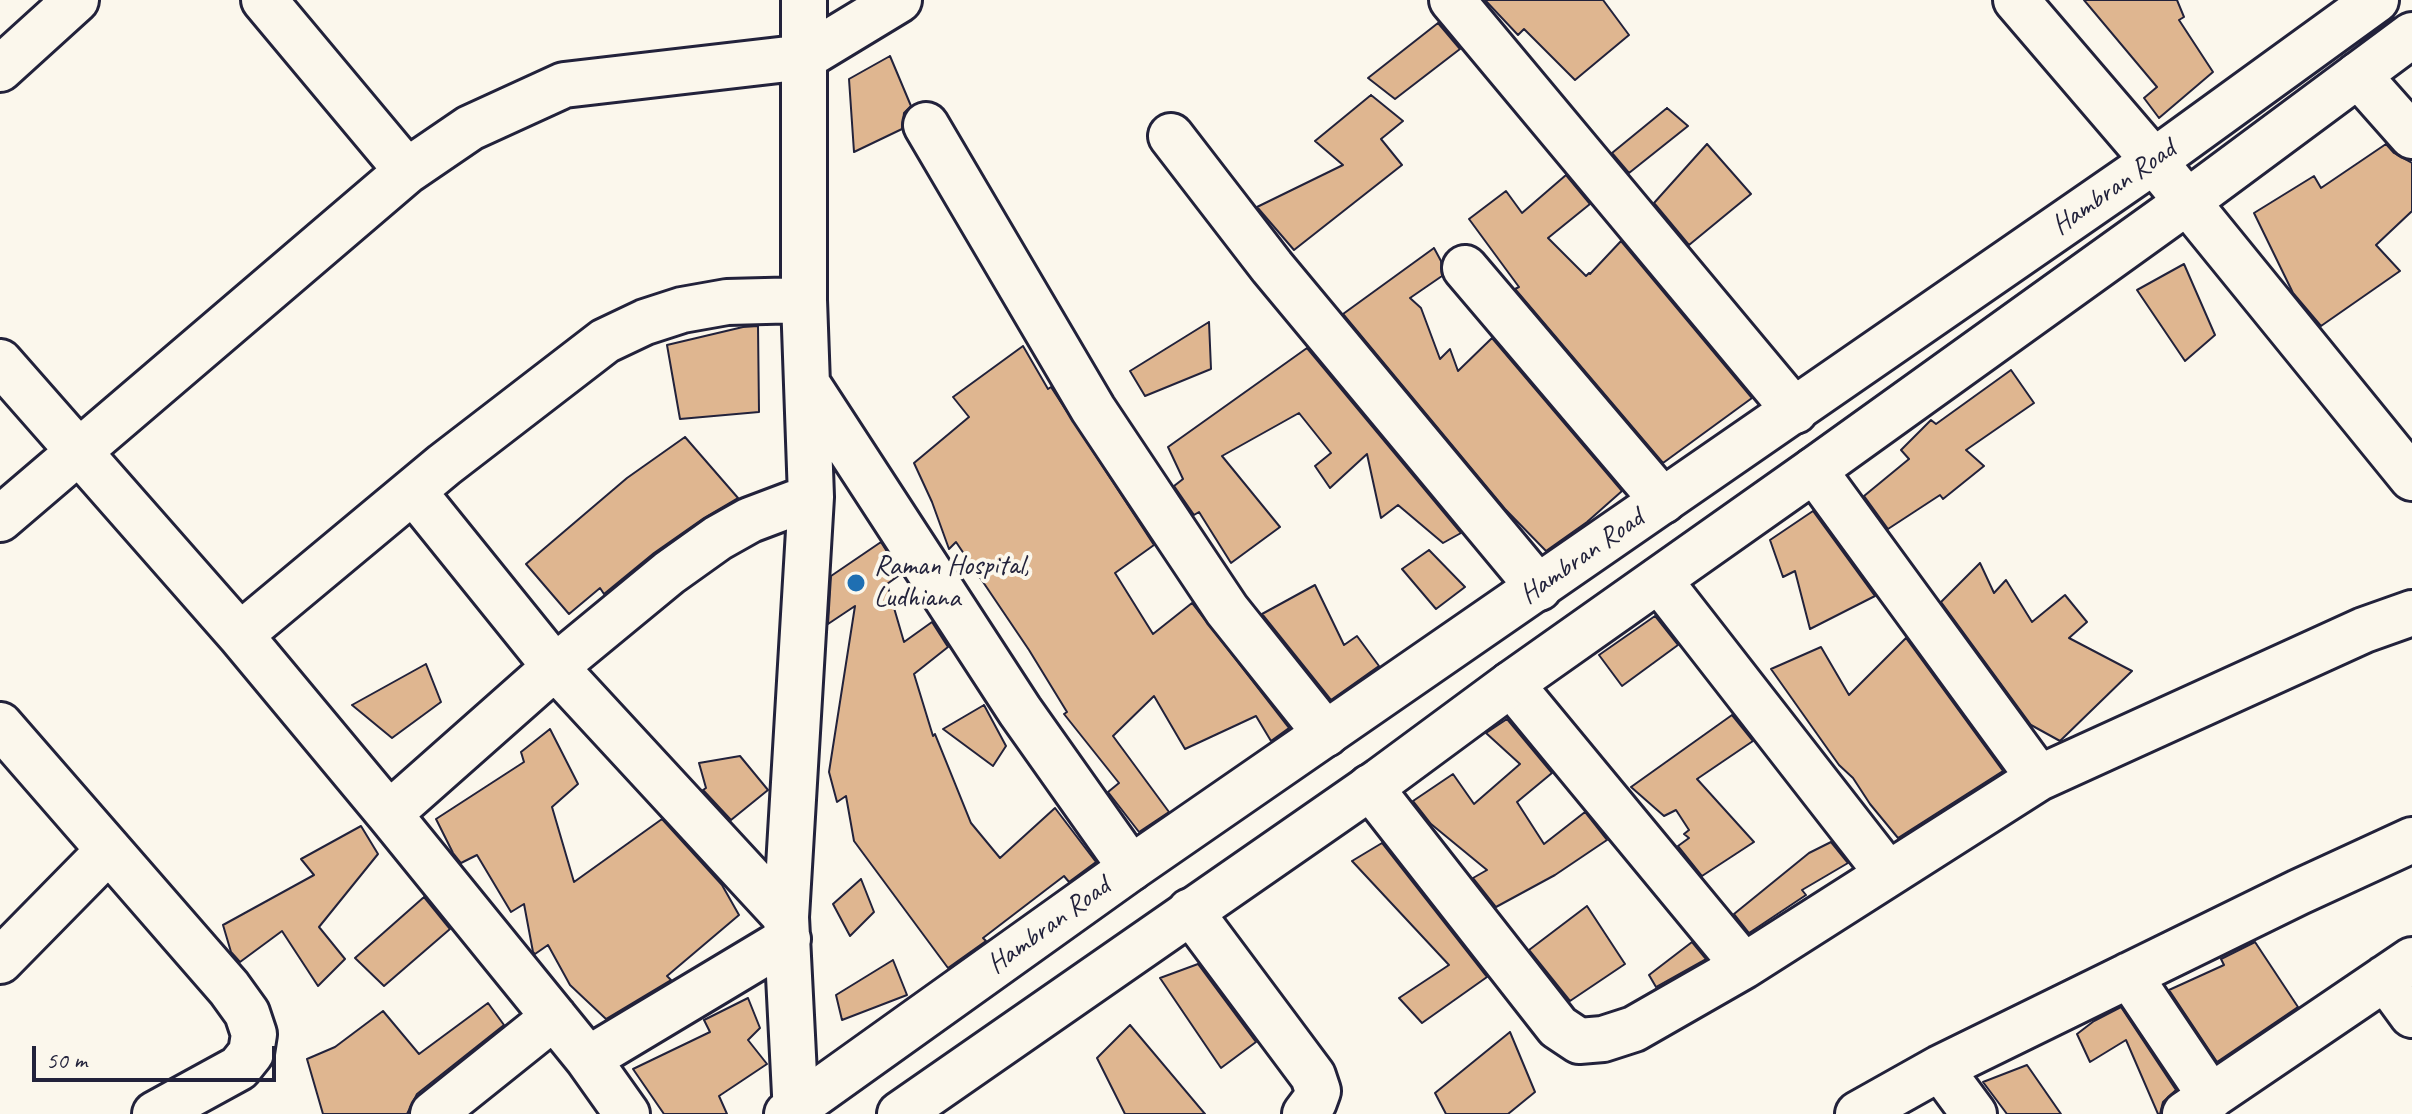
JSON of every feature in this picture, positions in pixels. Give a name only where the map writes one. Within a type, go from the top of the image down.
[{"type":"street","points":[[0,69],[76,0]]},
{"type":"street","points":[[264,0],[407,171]]},
{"type":"street","points":[[792,1112],[787,928],[811,497],[804,300],[804,0]]},
{"type":"street","points":[[0,519],[407,171],[470,128],[564,85],[805,57],[899,0]]},
{"type":"street","points":[[1452,0],[1795,411]]},
{"type":"street","points":[[2016,0],[2154,161],[2412,478]]},
{"type":"street","name":"Hambran Road","points":[[792,1112],[1131,868],[2154,161],[2376,0]]},
{"type":"street","name":"Hambran Road","points":[[900,1114],[1370,787],[2187,202],[2412,35]]},
{"type":"street","points":[[2358,75],[2412,136]]},
{"type":"street","points":[[926,125],[1093,409],[1227,610],[1326,734]]},
{"type":"street","points":[[1171,136],[1272,267],[1539,588]]},
{"type":"street","points":[[1465,268],[1663,501]]},
{"type":"street","points":[[240,635],[413,491],[605,341],[645,322],[682,310],[727,302],[804,300]]},
{"type":"street","points":[[0,362],[240,635],[588,1059],[627,1114]]},
{"type":"street","points":[[807,384],[1020,711],[1131,868]]},
{"type":"street","points":[[1814,470],[2039,778]]},
{"type":"street","points":[[413,491],[555,667],[787,928]]},
{"type":"street","points":[[389,814],[555,667],[669,573],[718,538],[750,520],[811,497]]},
{"type":"street","points":[[1659,580],[1888,874]]},
{"type":"street","points":[[1370,787],[1558,1027],[1579,1041],[1603,1039],[1634,1029],[1744,966],[2039,778],[2364,630],[2412,613]]},
{"type":"street","points":[[1511,684],[1744,966]]},
{"type":"street","points":[[0,725],[229,988],[247,1013],[254,1034],[251,1053],[239,1068],[155,1114]]},
{"type":"street","points":[[1858,1114],[1940,1068],[2412,840]]},
{"type":"street","points":[[0,961],[109,850]]},
{"type":"street","points":[[1190,911],[1313,1076],[1318,1091],[1305,1114]]},
{"type":"street","points":[[588,1059],[787,928]]},
{"type":"street","points":[[2129,975],[2198,1105],[2398,969],[2412,1015]]},
{"type":"street","points":[[433,1114],[554,1017]]},
{"type":"street","points":[[1940,1068],[1974,1114]]},
{"type":"building","points":[[1485,0],[1603,0],[1629,35],[1575,80],[1524,29],[1518,35]]},
{"type":"building","points":[[2084,0],[2177,0],[2184,17],[2179,20],[2213,72],[2159,118],[2144,98],[2157,87]]},
{"type":"building","points":[[1438,23],[1460,49],[1395,99],[1368,78]]},
{"type":"building","points":[[890,56],[911,106],[904,113],[902,129],[854,152],[849,79]]},
{"type":"building","points":[[1371,95],[1403,121],[1381,139],[1402,165],[1294,250],[1257,207],[1343,165],[1315,141]]},
{"type":"building","points":[[1667,108],[1688,126],[1629,173],[1612,153]]},
{"type":"building","points":[[1707,144],[1751,194],[1689,245],[1654,203]]},
{"type":"building","points":[[2386,144],[2394,153],[2412,163],[2412,211],[2376,245],[2400,271],[2321,326],[2293,293],[2254,213],[2314,176],[2321,188]]},
{"type":"building","points":[[1566,175],[1590,204],[1548,238],[1586,276],[1621,241],[1752,398],[1663,463],[1515,289],[1519,287],[1469,219],[1506,191],[1522,213]]},
{"type":"building","points":[[1434,248],[1441,261],[1442,276],[1410,298],[1421,308],[1440,359],[1450,349],[1458,371],[1492,338],[1622,491],[1587,522],[1546,551],[1505,509],[1343,314]]},
{"type":"building","points":[[2184,264],[2215,335],[2185,361],[2137,290]]},
{"type":"building","points":[[1209,322],[1211,369],[1145,396],[1130,371]]},
{"type":"building","points":[[758,326],[759,412],[680,419],[667,345]]},
{"type":"building","points":[[1023,346],[1048,389],[1051,387],[1154,545],[1115,573],[1153,634],[1192,603],[1289,728],[1271,741],[1256,716],[1185,749],[1154,696],[1113,736],[1169,812],[1139,832],[1108,792],[1119,783],[1064,714],[1067,712],[1029,650],[956,542],[949,549],[914,463],[969,417],[953,397]]},
{"type":"building","points":[[1307,348],[1461,533],[1443,543],[1398,505],[1381,518],[1367,454],[1330,488],[1315,466],[1331,453],[1299,413],[1222,456],[1280,527],[1231,563],[1199,512],[1194,515],[1174,486],[1183,479],[1168,447]]},
{"type":"building","points":[[2011,370],[2034,403],[1966,450],[1984,466],[1943,499],[1940,495],[1888,529],[1864,496],[1909,459],[1901,450],[1931,420],[1936,424]]},
{"type":"building","points":[[685,437],[738,498],[654,553],[604,594],[600,588],[569,614],[526,564],[627,478]]},
{"type":"building","points":[[1813,511],[1875,596],[1810,629],[1795,571],[1783,577],[1770,540]]},
{"type":"building","points":[[881,542],[901,574],[887,584],[904,642],[932,622],[948,647],[914,674],[933,736],[935,734],[971,823],[1000,858],[1055,808],[1096,862],[1069,882],[1064,876],[983,938],[986,941],[948,968],[854,841],[846,796],[837,802],[829,772],[855,606],[828,624],[831,576]]},
{"type":"building","points":[[1429,550],[1465,587],[1436,609],[1402,569]]},
{"type":"building","points":[[1980,563],[1994,593],[2006,580],[2032,622],[2065,595],[2087,622],[2069,638],[2132,671],[2060,741],[2031,725],[1941,602]]},
{"type":"building","points":[[1315,585],[1344,645],[1357,636],[1379,666],[1331,700],[1262,614]]},
{"type":"building","points":[[1655,616],[1678,645],[1622,686],[1599,655]]},
{"type":"building","points":[[1906,638],[2003,771],[1898,838],[1853,778],[1839,765],[1771,669],[1821,647],[1849,695]]},
{"type":"building","points":[[426,664],[441,702],[392,738],[352,705]]},
{"type":"building","points":[[984,705],[1006,746],[993,766],[943,729]]},
{"type":"building","points":[[1732,715],[1753,741],[1697,779],[1754,842],[1702,876],[1678,846],[1689,838],[1684,834],[1689,830],[1676,810],[1664,816],[1631,787]]},
{"type":"building","points":[[1507,719],[1552,773],[1517,802],[1544,844],[1585,812],[1607,840],[1555,875],[1496,907],[1473,878],[1487,870],[1431,824],[1413,801],[1453,774],[1474,804],[1520,764],[1486,733]]},
{"type":"building","points":[[550,729],[578,784],[552,807],[574,882],[662,819],[722,885],[739,915],[667,976],[671,980],[606,1019],[570,985],[548,945],[535,954],[533,952],[524,904],[511,912],[477,855],[461,863],[436,819],[524,762],[521,752]]},
{"type":"building","points":[[740,756],[768,790],[731,820],[703,790],[706,788],[699,763]]},
{"type":"building","points":[[361,826],[378,854],[319,927],[345,959],[318,986],[282,931],[240,962],[231,952],[223,925],[314,875],[301,859]]},
{"type":"building","points":[[1831,842],[1848,863],[1802,890],[1806,895],[1749,933],[1734,914],[1809,853]]},
{"type":"building","points":[[1382,843],[1487,977],[1422,1023],[1399,998],[1449,965],[1352,861]]},
{"type":"building","points":[[861,879],[874,912],[850,936],[833,904]]},
{"type":"building","points":[[424,897],[450,929],[384,986],[355,958]]},
{"type":"building","points":[[1587,906],[1625,964],[1570,1001],[1529,950]]},
{"type":"building","points":[[1692,942],[1706,959],[1656,987],[1649,975]]},
{"type":"building","points":[[2255,942],[2298,1007],[2217,1062],[2169,990],[2224,965],[2221,959]]},
{"type":"building","points":[[893,960],[907,995],[842,1020],[836,995]]},
{"type":"building","points":[[1198,964],[1256,1042],[1221,1068],[1160,978]]},
{"type":"building","points":[[748,998],[760,1028],[748,1040],[767,1064],[719,1096],[727,1114],[664,1114],[633,1069],[710,1032],[704,1020]]},
{"type":"building","points":[[488,1003],[504,1025],[417,1094],[407,1114],[323,1114],[307,1059],[335,1047],[383,1011],[419,1054]]},
{"type":"building","points":[[2121,1007],[2176,1090],[2163,1102],[2160,1114],[2126,1040],[2090,1062],[2077,1034]]},
{"type":"building","points":[[1130,1025],[1205,1114],[1125,1114],[1097,1058]]},
{"type":"building","points":[[1510,1032],[1535,1092],[1508,1114],[1446,1114],[1435,1093]]},
{"type":"building","points":[[2027,1065],[2061,1114],[2007,1114],[1983,1082]]},
{"type":"place","name":"Raman Hospital, Ludhiana","points":[[856,583]]}]
